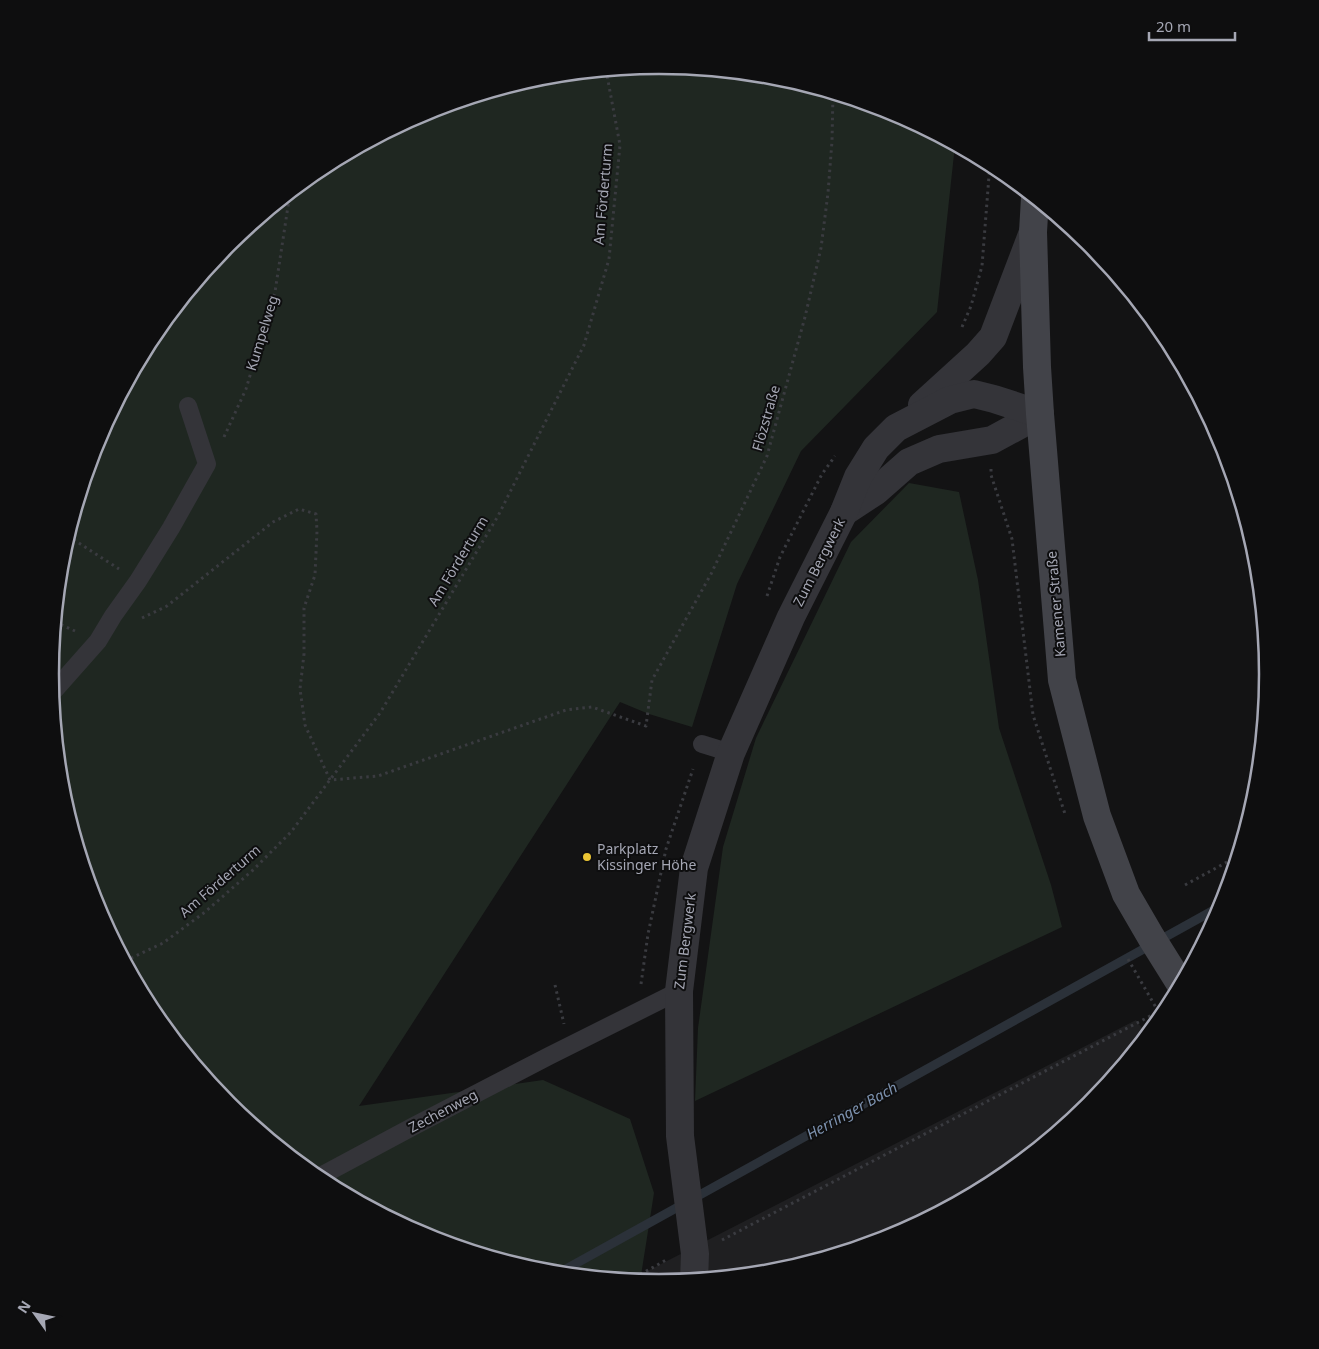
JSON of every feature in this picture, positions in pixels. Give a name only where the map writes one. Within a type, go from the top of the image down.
[{"type":"main road","name":"Kamener Straße","points":[[1035,206],[1033,232],[1040,414],[1062,680],[1097,816],[1126,894],[1150,937],[1177,979]]},
{"type":"street","name":"Zum Bergwerk","points":[[694,1274],[694,1249],[680,1136],[678,991],[694,868],[731,753],[791,617],[844,512],[858,477],[876,448],[978,354],[993,337],[1033,232]]},
{"type":"street","name":"Zum Bergwerk","points":[[896,428],[950,400],[974,394],[1040,414]]},
{"type":"street","name":"Zum Bergwerk","points":[[844,512],[876,491],[909,462],[938,449],[992,440],[1040,414]]},
{"type":"lane","points":[[59,685],[98,641],[171,528],[207,464],[188,406]]},
{"type":"lane","points":[[702,744],[731,753]]},
{"type":"lane","name":"Zechenweg","points":[[325,1174],[638,1010],[678,991]]},
{"type":"path","name":"Am Förderturm","points":[[130,958],[163,943],[205,912],[253,870],[291,832],[380,712],[498,516],[584,345],[609,259],[620,145],[607,76]]},
{"type":"path","name":"Flözstraße","points":[[330,780],[378,776],[566,710],[592,707],[646,726],[652,680],[711,574],[767,456],[805,317],[821,248],[828,193],[833,100]]},
{"type":"path","points":[[962,328],[971,306],[982,266],[989,173]]},
{"type":"path","name":"Kumpelweg","points":[[207,464],[224,438],[246,389],[273,301],[289,202]]},
{"type":"path","points":[[113,616],[130,623],[168,606],[273,522],[299,509],[316,514],[315,576],[304,608],[304,654],[300,689],[305,725],[330,780]]},
{"type":"path","points":[[74,540],[138,581]]},
{"type":"path","points":[[1185,885],[1230,860]]},
{"type":"path","points":[[555,985],[569,1046]]},
{"type":"path","points":[[1144,989],[1157,1011]]},
{"type":"path","points":[[642,1275],[1155,1014]]},
{"type":"shaded area","points":[[660,74],[738,79],[777,85],[815,94],[889,119],[954,151],[937,312],[801,451],[737,584],[692,727],[649,714],[620,702],[359,1106],[543,1080],[630,1119],[654,1193],[641,1275],[581,1270],[542,1264],[466,1243],[430,1230],[394,1213],[359,1195],[326,1174],[263,1126],[208,1071],[160,1008],[139,975],[104,904],[79,830],[70,792],[60,714],[59,674],[60,635],[70,557],[79,519],[104,445],[139,374],[160,341],[208,278],[235,250],[263,223],[326,175],[359,154],[430,119],[504,94],[542,85],[620,75]]},
{"type":"shaded area","points":[[909,483],[959,492],[978,580],[999,728],[1051,885],[1062,927],[695,1101],[698,1028],[723,847],[756,738],[851,542]]},
{"type":"shaded area","points":[[1136,1020],[1143,1030],[1111,1071],[1056,1126],[993,1174],[960,1195],[925,1213],[889,1230],[853,1243],[777,1264],[699,1274],[641,1275]]},
{"type":"waterway","name":"Herringer Bach","points":[[568,1268],[1212,911]]},
{"type":"place","name":"Parkplatz Kissinger Höhe","points":[[587,857]]}]
